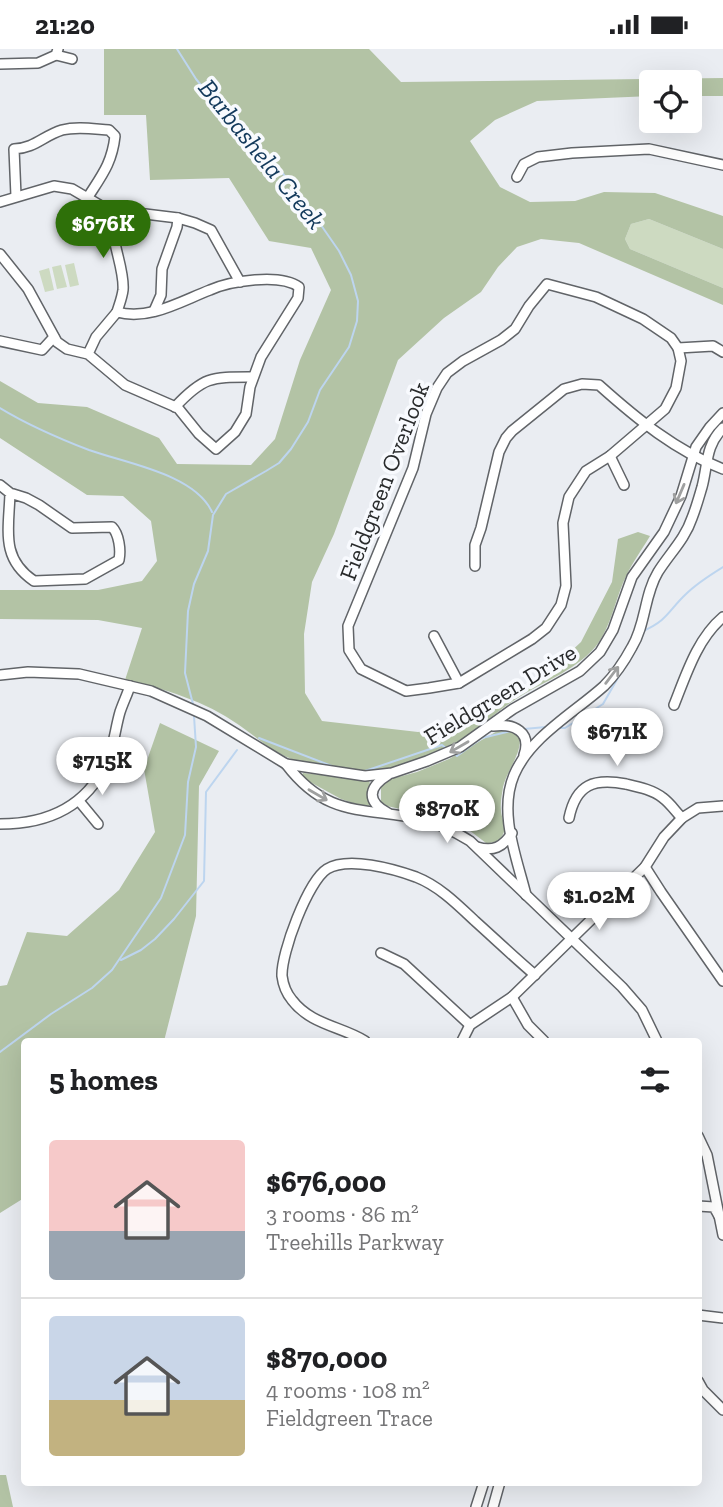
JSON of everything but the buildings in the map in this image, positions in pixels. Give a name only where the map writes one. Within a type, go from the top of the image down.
[{"type":"street","points":[[0,64],[38,63],[57,52],[72,59]]},
{"type":"street","points":[[16,196],[14,149],[33,146],[64,129],[109,130],[115,136],[113,154],[88,197]]},
{"type":"street","points":[[517,177],[523,164],[538,157],[572,153],[649,149],[723,165]]},
{"type":"street","points":[[0,202],[54,185],[72,189],[113,213],[178,218],[211,230],[240,282]]},
{"type":"street","points":[[88,354],[96,337],[117,312],[123,292],[111,221],[113,213]]},
{"type":"street","points":[[154,311],[161,295],[160,278],[178,218]]},
{"type":"street","points":[[0,254],[4,265],[28,289],[57,342],[67,349],[88,354],[125,385],[175,407],[216,449],[235,432],[246,414],[253,377],[270,340],[298,298],[299,286],[292,282],[273,280],[240,282],[213,288],[176,306],[129,315],[117,312]]},
{"type":"street","name":"Fieldgreen Overlook","points":[[547,284],[596,297],[643,319],[671,338],[678,348],[681,361],[676,388],[665,409],[610,456],[586,471],[569,497],[563,523],[566,586],[561,605],[552,621],[532,639],[459,683],[406,691],[361,669],[347,644],[348,626],[413,468],[426,414],[447,373],[515,329],[547,284]]},
{"type":"street","points":[[0,341],[43,350],[54,337]]},
{"type":"street","points":[[678,348],[713,346],[723,352]]},
{"type":"street","points":[[175,407],[208,378],[253,377]]},
{"type":"street","points":[[475,566],[475,545],[499,452],[512,431],[556,395],[573,386],[599,385],[647,426],[693,456],[723,469]]},
{"type":"street","name":"Fieldgreen Drive","points":[[0,675],[28,672],[79,674],[151,691],[207,716],[286,764],[365,776],[392,773],[460,747],[521,704],[580,671],[600,652],[613,630],[632,577],[664,532],[681,496],[693,456],[710,427],[723,413]]},
{"type":"street","name":"Fieldgreen Drive","points":[[526,895],[508,820],[508,797],[514,776],[533,746],[606,683],[634,646],[649,593],[658,572],[682,540],[691,521],[703,485],[705,462],[716,435],[723,429]]},
{"type":"street","points":[[610,456],[624,485]]},
{"type":"street","points":[[0,485],[9,493],[26,498],[72,528],[111,527],[116,532],[118,559],[81,580],[34,581],[14,562],[10,553],[9,493]]},
{"type":"street","points":[[674,705],[701,643],[723,617]]},
{"type":"street","points":[[434,636],[459,683]]},
{"type":"street","points":[[0,824],[43,820],[79,801],[106,763],[120,711],[130,686]]},
{"type":"street","points":[[491,726],[501,724],[521,730],[527,748],[523,760]]},
{"type":"street","points":[[286,764],[300,783],[315,795],[340,806],[366,813],[423,819],[446,827],[475,846],[622,987],[642,1010],[656,1038]]},
{"type":"street","points":[[390,814],[380,809],[372,795],[376,783],[392,773]]},
{"type":"street","points":[[569,818],[572,803],[582,790],[601,781],[636,786],[654,792],[682,818]]},
{"type":"street","points":[[79,801],[98,824]]},
{"type":"street","points":[[464,1038],[470,1025],[512,997],[645,867],[664,837],[682,818],[698,808],[723,806]]},
{"type":"street","points":[[475,846],[484,849],[498,848],[512,833]]},
{"type":"street","points":[[358,1038],[312,1019],[292,1001],[282,975],[286,950],[305,901],[319,877],[329,868],[355,863],[392,869],[418,878],[442,891],[535,975]]},
{"type":"street","points":[[645,867],[723,981]]},
{"type":"street","points":[[381,953],[404,964],[470,1025]]},
{"type":"street","points":[[512,997],[528,1025],[541,1038]]},
{"type":"street","points":[[702,1144],[707,1155],[723,1235]]},
{"type":"street","points":[[702,1206],[714,1207],[720,1217]]},
{"type":"street","points":[[702,1315],[723,1318]]},
{"type":"street","points":[[702,1388],[721,1404]]},
{"type":"street","points":[[476,1507],[483,1486]]},
{"type":"street","points":[[494,1507],[499,1486]]},
{"type":"green space","points":[[104,49],[369,49],[401,82],[639,79],[639,97],[537,101],[495,120],[470,141],[500,187],[530,202],[575,201],[604,192],[655,193],[723,216],[723,249],[649,219],[631,224],[625,239],[630,249],[723,288],[723,305],[579,243],[541,239],[517,247],[498,267],[481,292],[444,318],[398,360],[334,534],[312,582],[304,634],[305,693],[322,721],[418,732],[459,725],[551,670],[581,642],[612,582],[618,539],[638,532],[650,536],[626,577],[603,635],[582,660],[527,692],[460,741],[433,755],[415,762],[376,770],[337,769],[289,758],[212,709],[170,692],[125,680],[142,628],[98,620],[0,619],[0,590],[98,590],[142,581],[157,561],[151,521],[123,496],[87,495],[0,438],[0,381],[38,403],[87,407],[159,438],[177,464],[251,465],[275,439],[300,360],[331,290],[311,248],[269,241],[229,178],[150,180],[146,115],[104,115]]},
{"type":"green space","points":[[702,78],[723,78],[723,96],[702,96]]},
{"type":"green space","points":[[649,219],[723,249],[723,288],[630,249],[625,239],[631,224]]},
{"type":"green space","points":[[74,263],[79,285],[70,287],[65,265]]},
{"type":"green space","points":[[61,265],[67,287],[57,289],[52,267]]},
{"type":"green space","points":[[49,268],[54,290],[45,292],[39,271]]},
{"type":"green space","points":[[160,723],[219,751],[199,786],[196,916],[165,1038],[21,1038],[21,1200],[0,1213],[0,986],[7,985],[27,932],[67,936],[119,890],[155,832],[144,769]]},
{"type":"green space","points":[[499,730],[511,730],[519,734],[520,740],[503,787],[501,807],[504,829],[503,835],[497,841],[486,843],[465,827],[445,819],[387,806],[381,802],[381,787],[391,779],[449,759]]},
{"type":"green space","points":[[303,773],[368,780],[370,805],[368,808],[341,799],[301,777]]},
{"type":"green space","points":[[0,1475],[6,1475],[13,1507],[0,1507]]},
{"type":"waterway","name":"Barbashela Creek","points":[[177,49],[196,79],[236,128],[270,158],[298,192],[339,251],[351,275],[358,301],[357,321],[349,347],[320,390],[308,422],[291,449],[279,463],[226,494],[213,515],[208,551],[194,584],[188,611],[185,673],[193,704]]},
{"type":"waterway","points":[[0,408],[32,426],[89,450],[175,479],[191,488],[212,512]]},
{"type":"waterway","points":[[643,631],[663,619],[690,590],[723,567]]},
{"type":"waterway","points":[[560,728],[565,728],[603,704],[619,676]]},
{"type":"waterway","name":"Barbashela Creek","points":[[0,1052],[92,988],[112,970],[161,898],[185,835],[188,782],[196,747],[194,716]]},
{"type":"waterway","points":[[524,729],[546,727]]},
{"type":"waterway","points":[[454,753],[457,756],[482,738],[511,731]]},
{"type":"waterway","points":[[259,738],[337,768]]},
{"type":"waterway","points":[[357,771],[365,771],[442,745],[447,749]]},
{"type":"waterway","points":[[121,960],[155,939],[204,881],[206,792],[237,750]]}]
